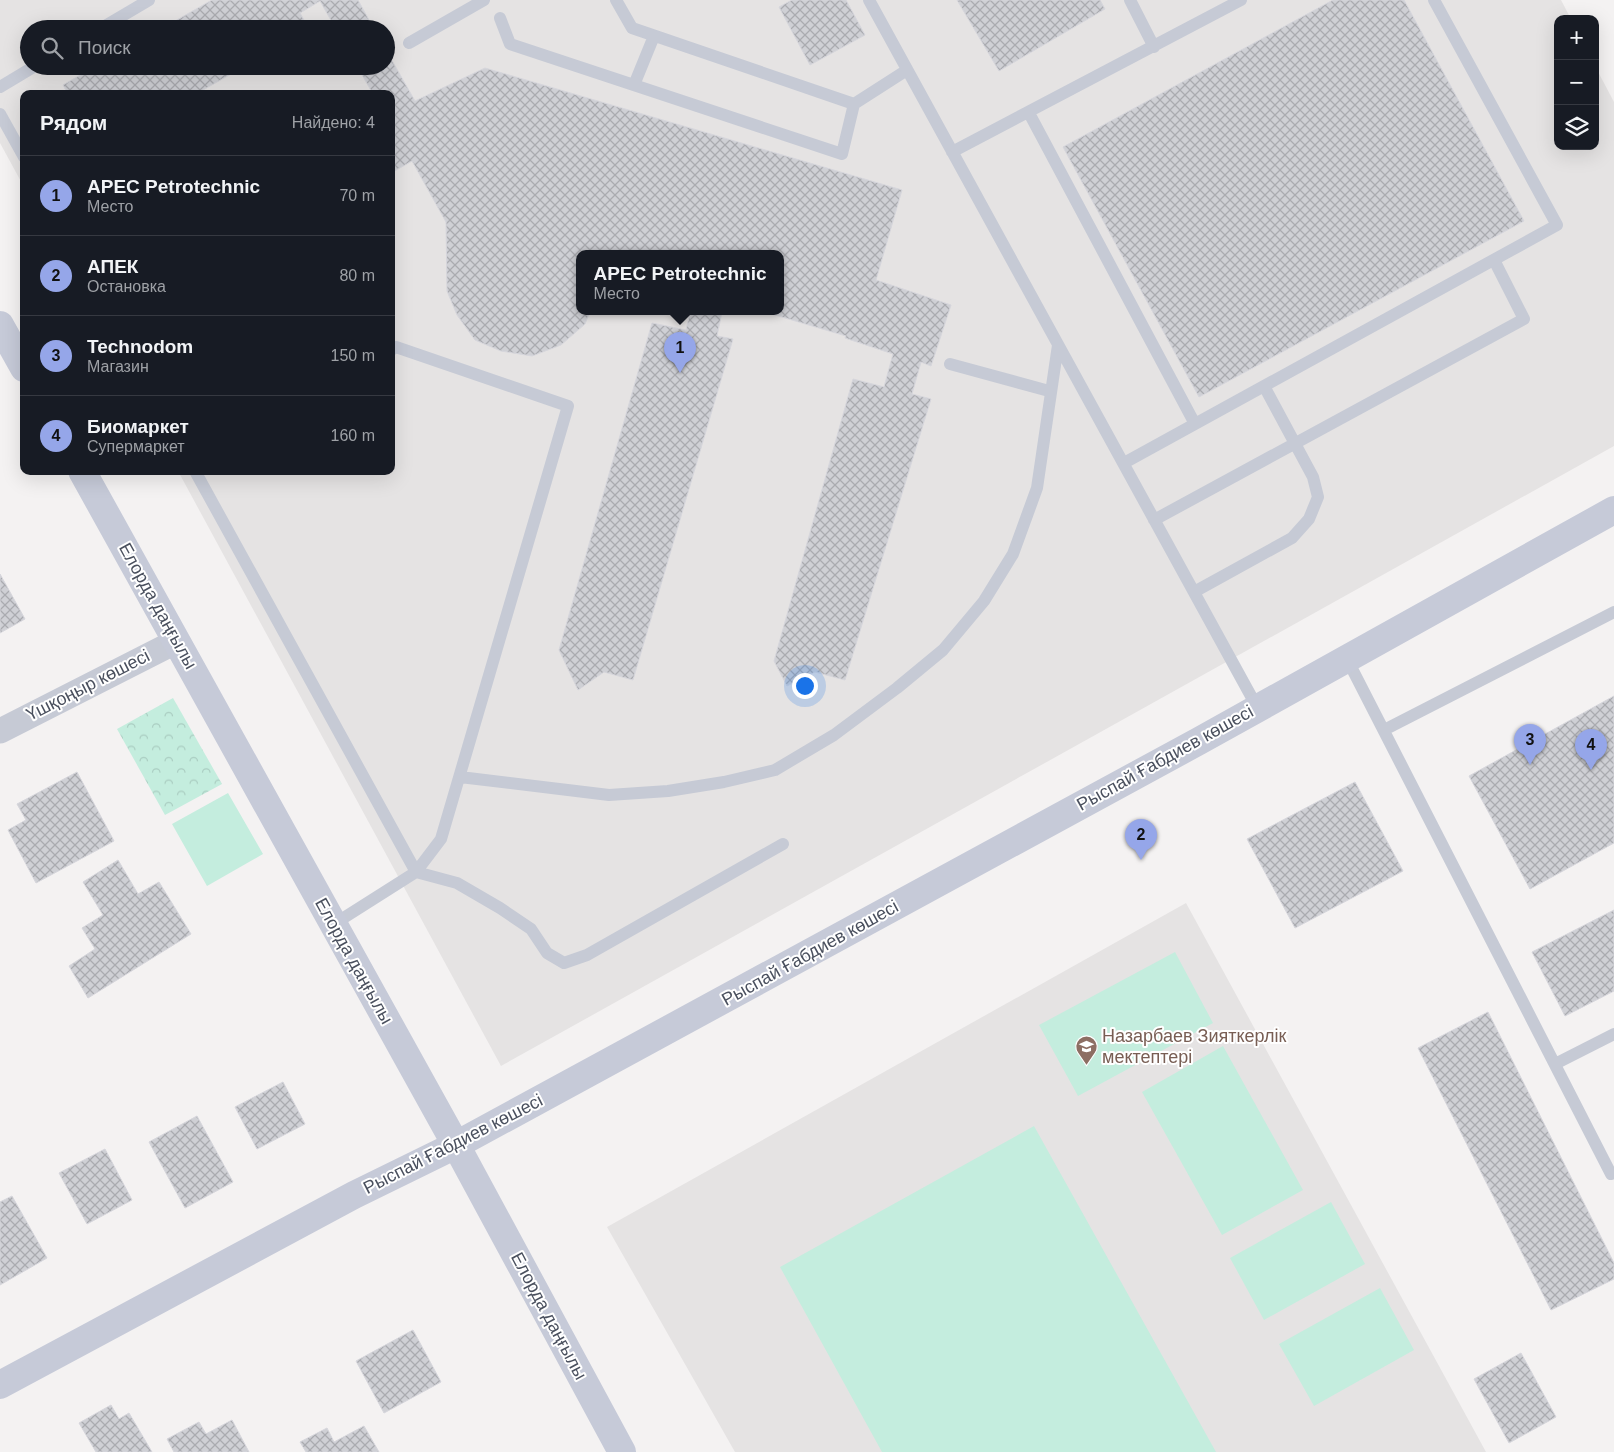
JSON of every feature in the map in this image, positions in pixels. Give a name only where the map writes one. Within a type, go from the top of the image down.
[{"type":"street","points":[[0,325],[20,361]]},
{"type":"street","name":"Елорда даңғылы","points":[[84,475],[456,1145],[622,1452]]},
{"type":"street","name":"Рыспай Ғабдиев көшесі","points":[[0,1385],[354,1195],[456,1145],[1199,741],[1346,657],[1614,510]]},
{"type":"street","name":"Үшқоңыр көшесі","points":[[0,731],[46,705],[177,641]]},
{"type":"lane","points":[[115,20],[149,0]]},
{"type":"lane","points":[[409,43],[484,0]]},
{"type":"lane","points":[[616,0],[632,28],[854,104]]},
{"type":"lane","points":[[869,0],[1257,707]]},
{"type":"lane","points":[[1130,0],[1154,46]]},
{"type":"lane","points":[[952,152],[1241,0]]},
{"type":"lane","points":[[1124,463],[1557,226],[1434,0]]},
{"type":"lane","points":[[500,18],[510,44],[842,154],[854,104],[907,70]]},
{"type":"lane","points":[[634,85],[654,36]]},
{"type":"lane","points":[[0,87],[20,75]]},
{"type":"lane","points":[[1029,113],[1195,424]]},
{"type":"lane","points":[[0,114],[20,150]]},
{"type":"lane","points":[[1154,520],[1524,319],[1494,260]]},
{"type":"lane","points":[[460,777],[609,795],[668,791],[724,782],[775,770],[834,735],[891,693],[943,650],[984,601],[1013,554],[1037,488],[1058,345]]},
{"type":"lane","points":[[334,924],[416,872],[441,839],[568,406],[395,348]]},
{"type":"lane","points":[[950,364],[1050,391]]},
{"type":"lane","points":[[1194,592],[1292,538],[1309,520],[1318,497],[1313,477],[1264,386]]},
{"type":"lane","points":[[197,475],[416,872],[458,883],[500,908],[531,929],[547,953],[564,963],[587,955],[784,844]]},
{"type":"lane","points":[[1384,730],[1614,612]]},
{"type":"lane","points":[[1346,657],[1613,1176]]},
{"type":"lane","points":[[1555,1064],[1614,1034]]},
{"type":"shaded area","points":[[0,0],[1561,0],[1569,15],[1554,15],[1554,150],[1599,150],[1599,74],[1614,102],[1614,446],[501,1066],[180,475],[395,475],[395,90],[20,90],[20,180],[0,143]]},
{"type":"shaded area","name":"Назарбаев Зияткерлік мектептері","points":[[1186,903],[1486,1452],[735,1452],[607,1227]]},
{"type":"green space","points":[[173,698],[222,784],[165,815],[117,729]]},
{"type":"green space","points":[[228,793],[263,854],[207,886],[172,824]]},
{"type":"green space","points":[[1175,952],[1213,1023],[1078,1096],[1039,1025]]},
{"type":"green space","points":[[1223,1046],[1303,1190],[1222,1235],[1142,1092]]},
{"type":"green space","points":[[1034,1126],[1216,1452],[882,1452],[780,1267]]},
{"type":"green space","points":[[1331,1202],[1365,1264],[1264,1320],[1230,1258]]},
{"type":"green space","points":[[1380,1288],[1414,1350],[1314,1406],[1279,1344]]},
{"type":"building","points":[[212,0],[358,0],[369,20],[331,20],[320,1],[300,13],[304,20],[177,20]]},
{"type":"building","points":[[792,0],[846,0],[865,35],[810,65],[779,7]]},
{"type":"building","points":[[957,0],[1100,0],[1105,9],[999,71]]},
{"type":"building","points":[[1333,0],[1404,0],[1524,221],[1199,397],[1063,147]]},
{"type":"building","points":[[395,66],[415,101],[485,68],[902,190],[876,280],[951,305],[931,366],[921,362],[912,394],[931,399],[845,680],[815,672],[787,686],[774,661],[853,379],[884,387],[893,354],[845,338],[846,336],[775,315],[784,315],[784,250],[576,250],[576,315],[589,315],[585,324],[561,345],[532,356],[501,351],[475,340],[457,315],[447,291],[446,222],[412,161],[395,171],[395,90],[371,90],[362,75],[395,75]]},
{"type":"building","points":[[80,75],[229,75],[203,90],[66,90],[63,85]]},
{"type":"building","points":[[689,315],[721,315],[717,336],[733,339],[633,680],[604,672],[578,690],[559,650],[652,323],[686,330]]},
{"type":"building","points":[[0,574],[25,619],[0,633]]},
{"type":"building","points":[[1614,696],[1614,843],[1530,889],[1469,776]]},
{"type":"building","points":[[77,772],[114,841],[36,883],[8,830],[26,820],[17,804]]},
{"type":"building","points":[[1355,782],[1403,871],[1295,928],[1247,839]]},
{"type":"building","points":[[118,860],[138,894],[159,882],[191,934],[88,998],[69,966],[95,949],[82,928],[103,915],[83,882]]},
{"type":"building","points":[[1614,910],[1614,991],[1565,1016],[1532,952]]},
{"type":"building","points":[[1488,1012],[1614,1263],[1614,1279],[1551,1310],[1418,1048]]},
{"type":"building","points":[[283,1082],[305,1124],[257,1149],[235,1107]]},
{"type":"building","points":[[197,1116],[233,1182],[185,1208],[149,1142]]},
{"type":"building","points":[[105,1149],[132,1200],[87,1224],[59,1173]]},
{"type":"building","points":[[12,1196],[47,1258],[0,1285],[0,1202]]},
{"type":"building","points":[[413,1330],[441,1382],[384,1413],[356,1361]]},
{"type":"building","points":[[1521,1353],[1556,1417],[1509,1443],[1474,1379]]},
{"type":"building","points":[[111,1405],[119,1419],[129,1413],[152,1452],[96,1452],[79,1423]]},
{"type":"building","points":[[232,1420],[249,1452],[174,1452],[167,1439],[199,1422],[206,1434]]},
{"type":"building","points":[[364,1426],[379,1452],[306,1452],[300,1442],[327,1428],[334,1442]]},
{"type":"place","name":"APEC Petrotechnic","points":[[680,373]]},
{"type":"place","name":"Technodom","points":[[1530,765]]},
{"type":"place","name":"Биомаркет","points":[[1591,770]]},
{"type":"place","name":"АПЕК","points":[[1141,860]]},
{"type":"place","name":"Назарбаев Зияткерлік мектептері","points":[[1086,1065]]}]
